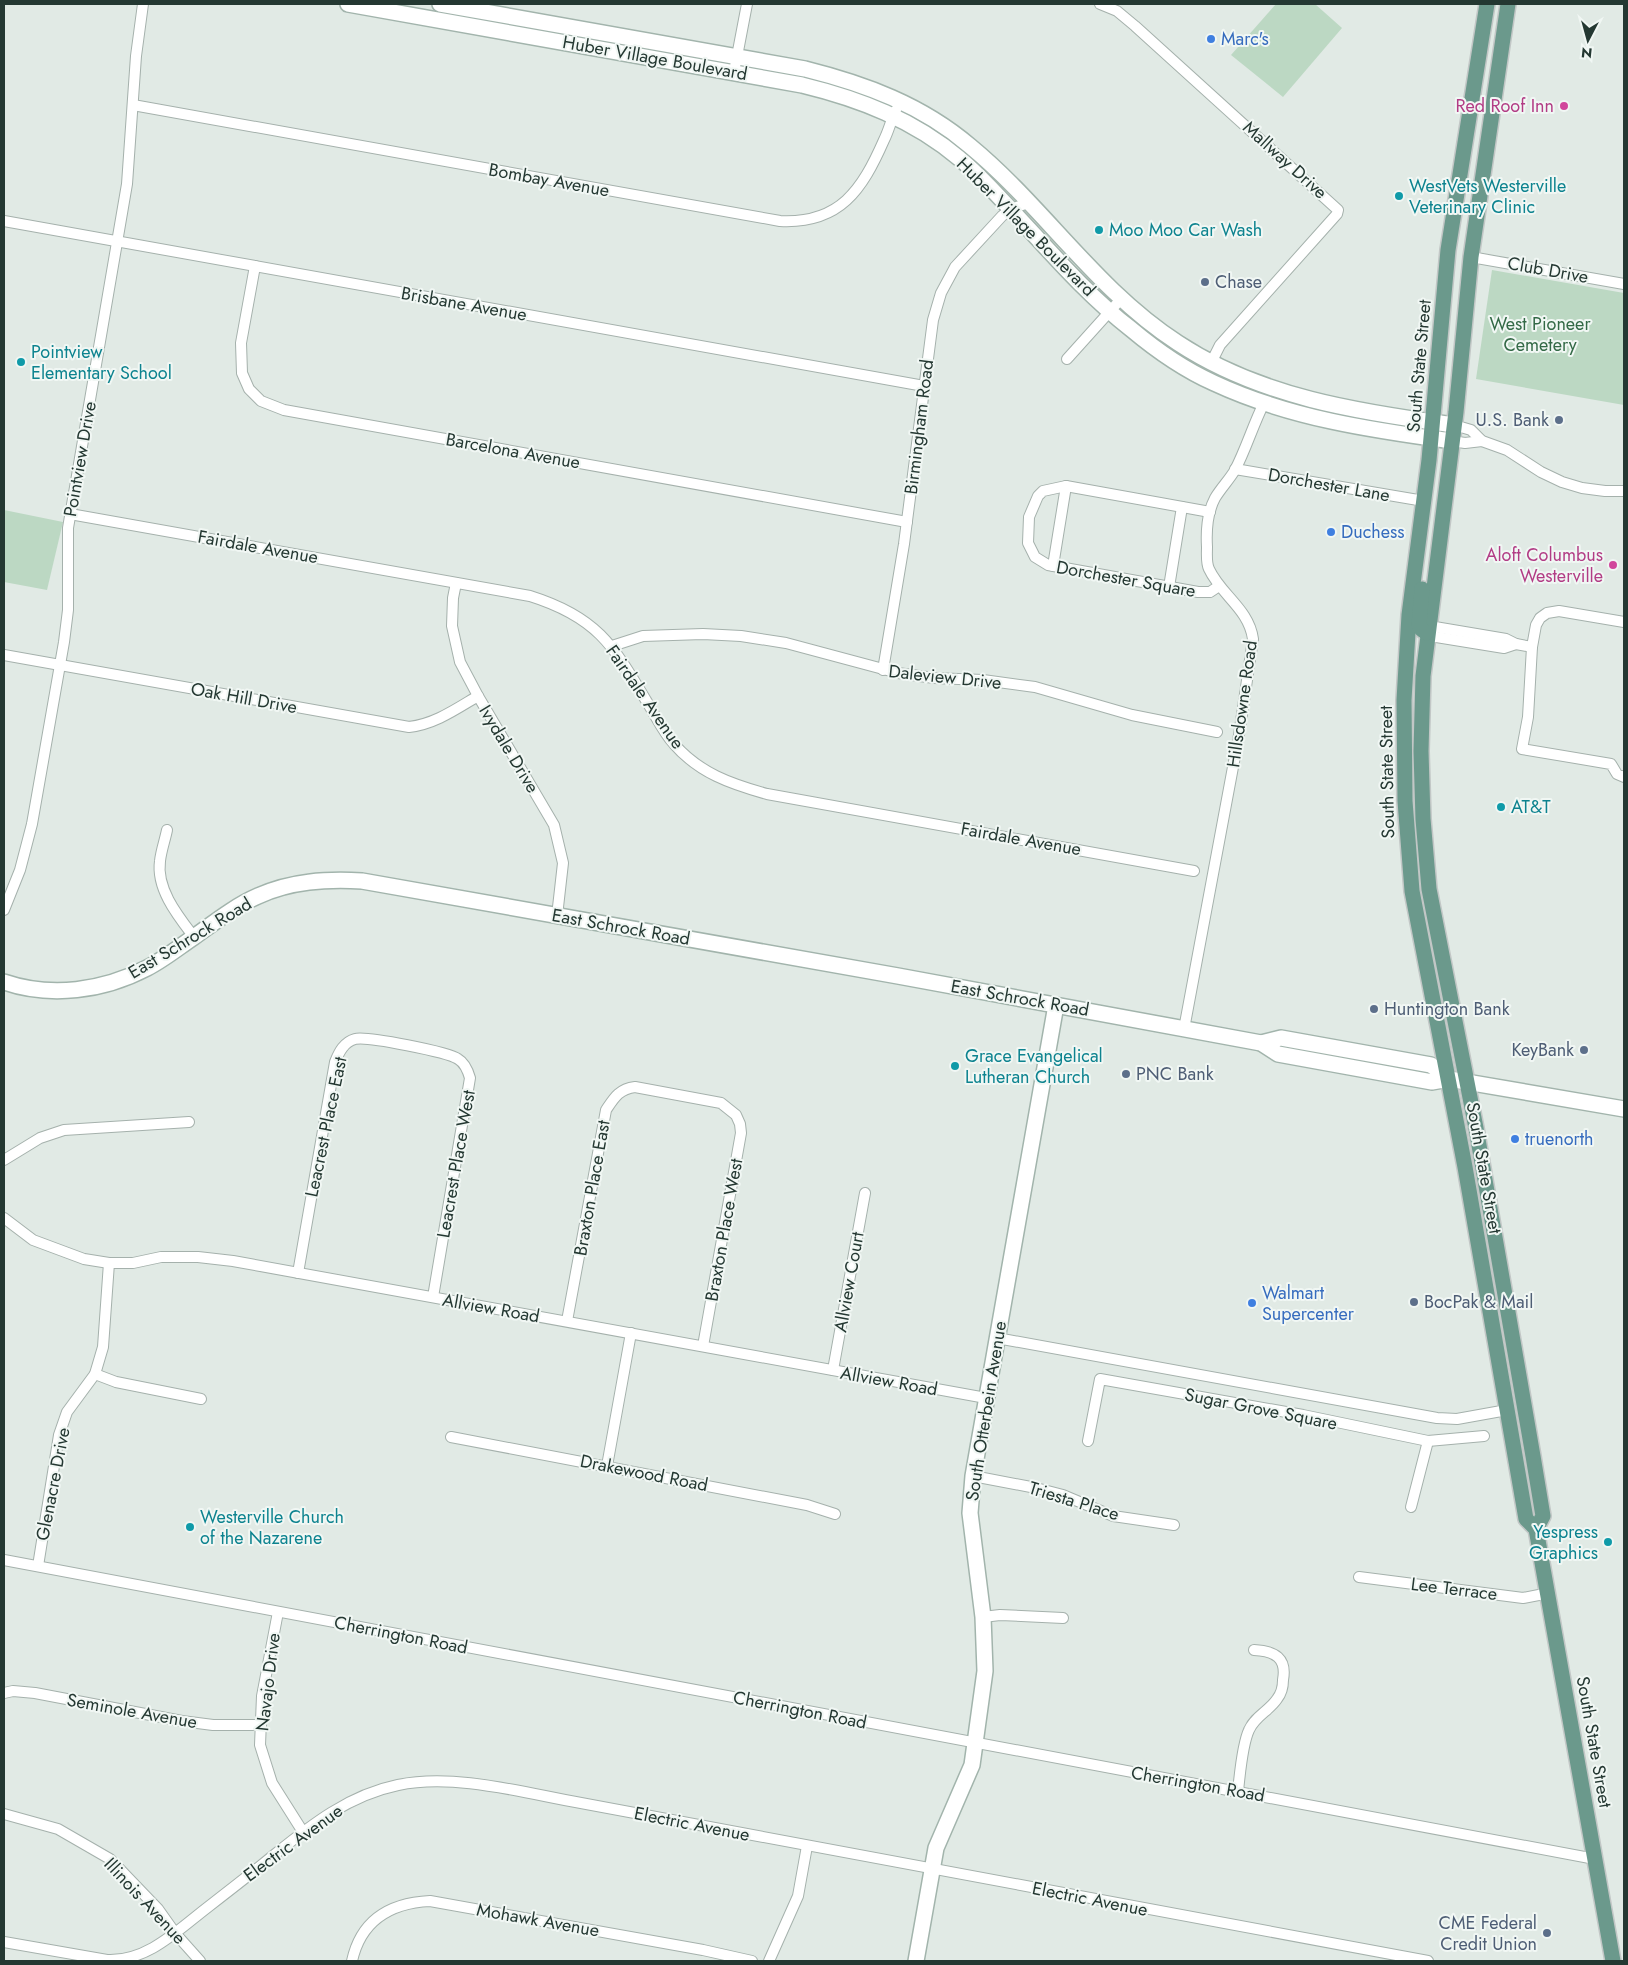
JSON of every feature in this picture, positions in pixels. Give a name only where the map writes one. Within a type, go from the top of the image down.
[{"type":"main road","name":"South State Street","points":[[1487,4],[1448,250],[1431,438],[1417,554],[1419,629],[1423,676],[1421,727],[1423,819],[1429,890],[1467,1082],[1524,1407],[1538,1489],[1540,1523],[1549,1593],[1613,1961]]},
{"type":"main road","name":"South State Street","points":[[1508,4],[1471,257],[1452,441],[1419,629],[1406,673],[1404,707],[1405,801],[1412,892],[1449,1079],[1526,1519],[1540,1523]]},
{"type":"main road","points":[[1406,673],[1416,682],[1415,702],[1421,727]]},
{"type":"main road","points":[[1404,707],[1414,732],[1418,844],[1419,850],[1426,858]]},
{"type":"main road","points":[[1409,858],[1419,867],[1421,872],[1429,928],[1441,955]]},
{"type":"main road","points":[[1449,1079],[1460,1090],[1483,1205],[1490,1215]]},
{"type":"main road","points":[[1487,1297],[1500,1319],[1514,1398],[1524,1407]]},
{"type":"main road","points":[[1507,1410],[1517,1418],[1525,1468],[1538,1489]]},
{"type":"street","name":"Pointview Drive","points":[[4,910],[20,870],[32,824],[60,665],[68,610],[68,528],[127,184],[136,56],[143,4]]},
{"type":"street","name":"Huber Village Boulevard","points":[[348,4],[802,85],[836,93],[893,115],[926,134],[960,158],[1110,311],[1132,330],[1184,366],[1213,382],[1264,403],[1309,417],[1452,441]]},
{"type":"street","name":"Huber Village Boulevard","points":[[440,4],[805,69],[840,77],[880,91],[900,100],[961,138],[1024,198],[1121,299],[1164,334],[1211,363],[1250,381],[1313,401],[1454,425]]},
{"type":"street","points":[[734,72],[747,4]]},
{"type":"street","name":"Mallway Drive","points":[[1100,4],[1117,11],[1135,26],[1338,210],[1337,214],[1220,345],[1211,363]]},
{"type":"street","name":"Bombay Avenue","points":[[133,105],[780,221],[799,222],[818,218],[851,197],[868,172],[885,139],[900,100]]},
{"type":"street","name":"Birmingham Road","points":[[883,670],[907,522],[933,320],[941,293],[955,267],[999,219],[1024,198]]},
{"type":"street","name":"Brisbane Avenue","points":[[4,221],[924,386]]},
{"type":"street","name":"Club Drive","points":[[1471,257],[1624,284]]},
{"type":"street","name":"Barcelona Avenue","points":[[255,266],[241,343],[242,373],[249,389],[261,401],[294,412],[907,522]]},
{"type":"street","points":[[1067,359],[1121,299]]},
{"type":"street","name":"Hillsdowne Road","points":[[1184,1029],[1239,735],[1253,648],[1252,631],[1246,618],[1237,605],[1219,586],[1208,568],[1206,532],[1210,512],[1215,500],[1235,469],[1264,403]]},
{"type":"street","points":[[1454,425],[1471,430],[1482,440],[1507,450],[1562,482],[1582,488],[1624,491]]},
{"type":"street","points":[[1452,441],[1465,443],[1482,440]]},
{"type":"street","name":"Dorchester Lane","points":[[1235,469],[1424,501]]},
{"type":"street","points":[[1053,566],[1066,486]]},
{"type":"street","name":"Dorchester Square","points":[[1210,512],[1066,486],[1043,491],[1038,496],[1028,520],[1028,543],[1035,557],[1048,565],[1198,592],[1210,592],[1219,586]]},
{"type":"street","points":[[1168,587],[1182,506]]},
{"type":"street","name":"Fairdale Avenue","points":[[70,514],[530,596],[552,603],[593,627],[612,646],[674,744],[700,767],[716,777],[767,794],[1194,871]]},
{"type":"street","name":"Ivydale Drive","points":[[456,583],[453,598],[452,626],[460,662],[554,825],[563,863],[557,916]]},
{"type":"street","points":[[1623,776],[1617,774],[1611,764],[1522,750],[1528,717],[1532,647],[1536,625],[1540,618],[1552,611],[1624,622]]},
{"type":"street","points":[[1419,629],[1504,648],[1516,644],[1532,647]]},
{"type":"street","name":"Daleview Drive","points":[[612,646],[643,636],[703,634],[741,636],[786,643],[883,670],[934,678],[983,680],[1035,688],[1132,715],[1217,732]]},
{"type":"street","name":"Oak Hill Drive","points":[[4,655],[409,726],[423,725],[450,713],[478,696]]},
{"type":"street","points":[[167,830],[160,861],[163,885],[169,900],[194,937]]},
{"type":"street","name":"East Schrock Road","points":[[4,982],[18,987],[56,991],[101,986],[148,968],[219,919],[259,895],[302,882],[321,880],[362,881],[1056,1005],[1261,1044],[1281,1038],[1431,1065],[1449,1079],[1624,1109]]},
{"type":"street","name":"South Otterbein Avenue","points":[[916,1961],[936,1848],[972,1765],[976,1742],[985,1671],[982,1617],[970,1513],[973,1476],[1056,1005]]},
{"type":"street","name":"Leacrest Place East","points":[[298,1273],[338,1053],[354,1039],[406,1046]]},
{"type":"street","name":"Leacrest Place West","points":[[406,1046],[449,1054],[460,1060],[468,1069],[470,1078],[433,1297]]},
{"type":"street","name":"Braxton Place East","points":[[567,1321],[606,1110],[619,1092],[626,1088],[635,1087],[721,1103],[736,1115]]},
{"type":"street","name":"Braxton Place West","points":[[703,1346],[741,1133],[736,1115]]},
{"type":"street","points":[[4,1160],[40,1138],[64,1130],[189,1122]]},
{"type":"street","name":"Allview Court","points":[[833,1370],[865,1193]]},
{"type":"street","name":"Allview Road","points":[[4,1218],[32,1240],[84,1259],[109,1263],[132,1263],[161,1257],[198,1257],[433,1297],[986,1398]]},
{"type":"street","name":"Glenacre Drive","points":[[38,1566],[59,1435],[68,1412],[95,1374],[103,1347],[109,1263]]},
{"type":"street","points":[[607,1466],[631,1334]]},
{"type":"street","points":[[997,1338],[1437,1418],[1457,1419],[1507,1410]]},
{"type":"street","points":[[95,1374],[116,1382],[201,1399]]},
{"type":"street","name":"Sugar Grove Square","points":[[1088,1440],[1100,1380],[1303,1415],[1428,1441],[1484,1436]]},
{"type":"street","name":"Drakewood Road","points":[[451,1437],[807,1505],[836,1514]]},
{"type":"street","points":[[1411,1508],[1428,1441]]},
{"type":"street","name":"Triesta Place","points":[[973,1476],[1063,1495],[1113,1516],[1174,1525]]},
{"type":"street","name":"Cherrington Road","points":[[4,1560],[1595,1859]]},
{"type":"street","name":"Lee Terrace","points":[[1359,1577],[1523,1598],[1549,1593]]},
{"type":"street","name":"Navajo Drive","points":[[278,1612],[262,1696],[260,1745],[272,1783],[303,1832]]},
{"type":"street","points":[[982,1617],[1000,1615],[1063,1618]]},
{"type":"street","points":[[1238,1791],[1248,1732],[1259,1716],[1277,1699],[1284,1677],[1284,1666],[1277,1656],[1266,1650],[1254,1650]]},
{"type":"street","name":"Seminole Avenue","points":[[4,1693],[13,1691],[35,1692],[213,1725],[261,1725]]},
{"type":"street","name":"Electric Avenue","points":[[4,1942],[118,1961],[141,1955],[175,1933],[328,1814],[363,1795],[398,1785],[435,1780],[466,1782],[581,1803],[1423,1961]]},
{"type":"street","name":"Illinois Avenue","points":[[4,1814],[58,1829],[110,1859],[158,1910],[200,1961]]},
{"type":"street","points":[[769,1961],[798,1896],[807,1846]]},
{"type":"street","name":"Mohawk Avenue","points":[[352,1961],[360,1938],[377,1918],[401,1904],[430,1901],[703,1950],[752,1961]]},
{"type":"street","points":[[44,1961],[46,1950]]},
{"type":"green space","points":[[1276,4],[1315,4],[1342,28],[1283,97],[1231,55]]},
{"type":"green space","name":"West Pioneer Cemetery","points":[[1492,270],[1624,293],[1624,405],[1476,379]]},
{"type":"green space","points":[[4,510],[63,522],[47,590],[4,582]]},
{"type":"place","name":"Marc's","points":[[1211,39]]},
{"type":"place","name":"Red Roof Inn","points":[[1564,106]]},
{"type":"place","name":"WestVets Westerville Veterinary Clinic","points":[[1399,196]]},
{"type":"place","name":"Moo Moo Car Wash","points":[[1099,230]]},
{"type":"place","name":"Chase","points":[[1205,282]]},
{"type":"place","name":"Pointview Elementary School","points":[[21,362]]},
{"type":"place","name":"U.S. Bank","points":[[1559,420]]},
{"type":"place","name":"Duchess","points":[[1331,532]]},
{"type":"place","name":"Aloft Columbus Westerville","points":[[1613,565]]},
{"type":"place","name":"AT&T","points":[[1501,807]]},
{"type":"place","name":"Huntington Bank","points":[[1374,1009]]},
{"type":"place","name":"KeyBank","points":[[1584,1050]]},
{"type":"place","name":"Grace Evangelical Lutheran Church","points":[[955,1066]]},
{"type":"place","name":"PNC Bank","points":[[1126,1074]]},
{"type":"place","name":"truenorth","points":[[1515,1139]]},
{"type":"place","name":"BocPak & Mail","points":[[1414,1302]]},
{"type":"place","name":"Walmart Supercenter","points":[[1252,1303]]},
{"type":"place","name":"Westerville Church of the Nazarene","points":[[190,1527]]},
{"type":"place","name":"Yespress Graphics","points":[[1608,1542]]},
{"type":"place","name":"CME Federal Credit Union","points":[[1547,1933]]}]
